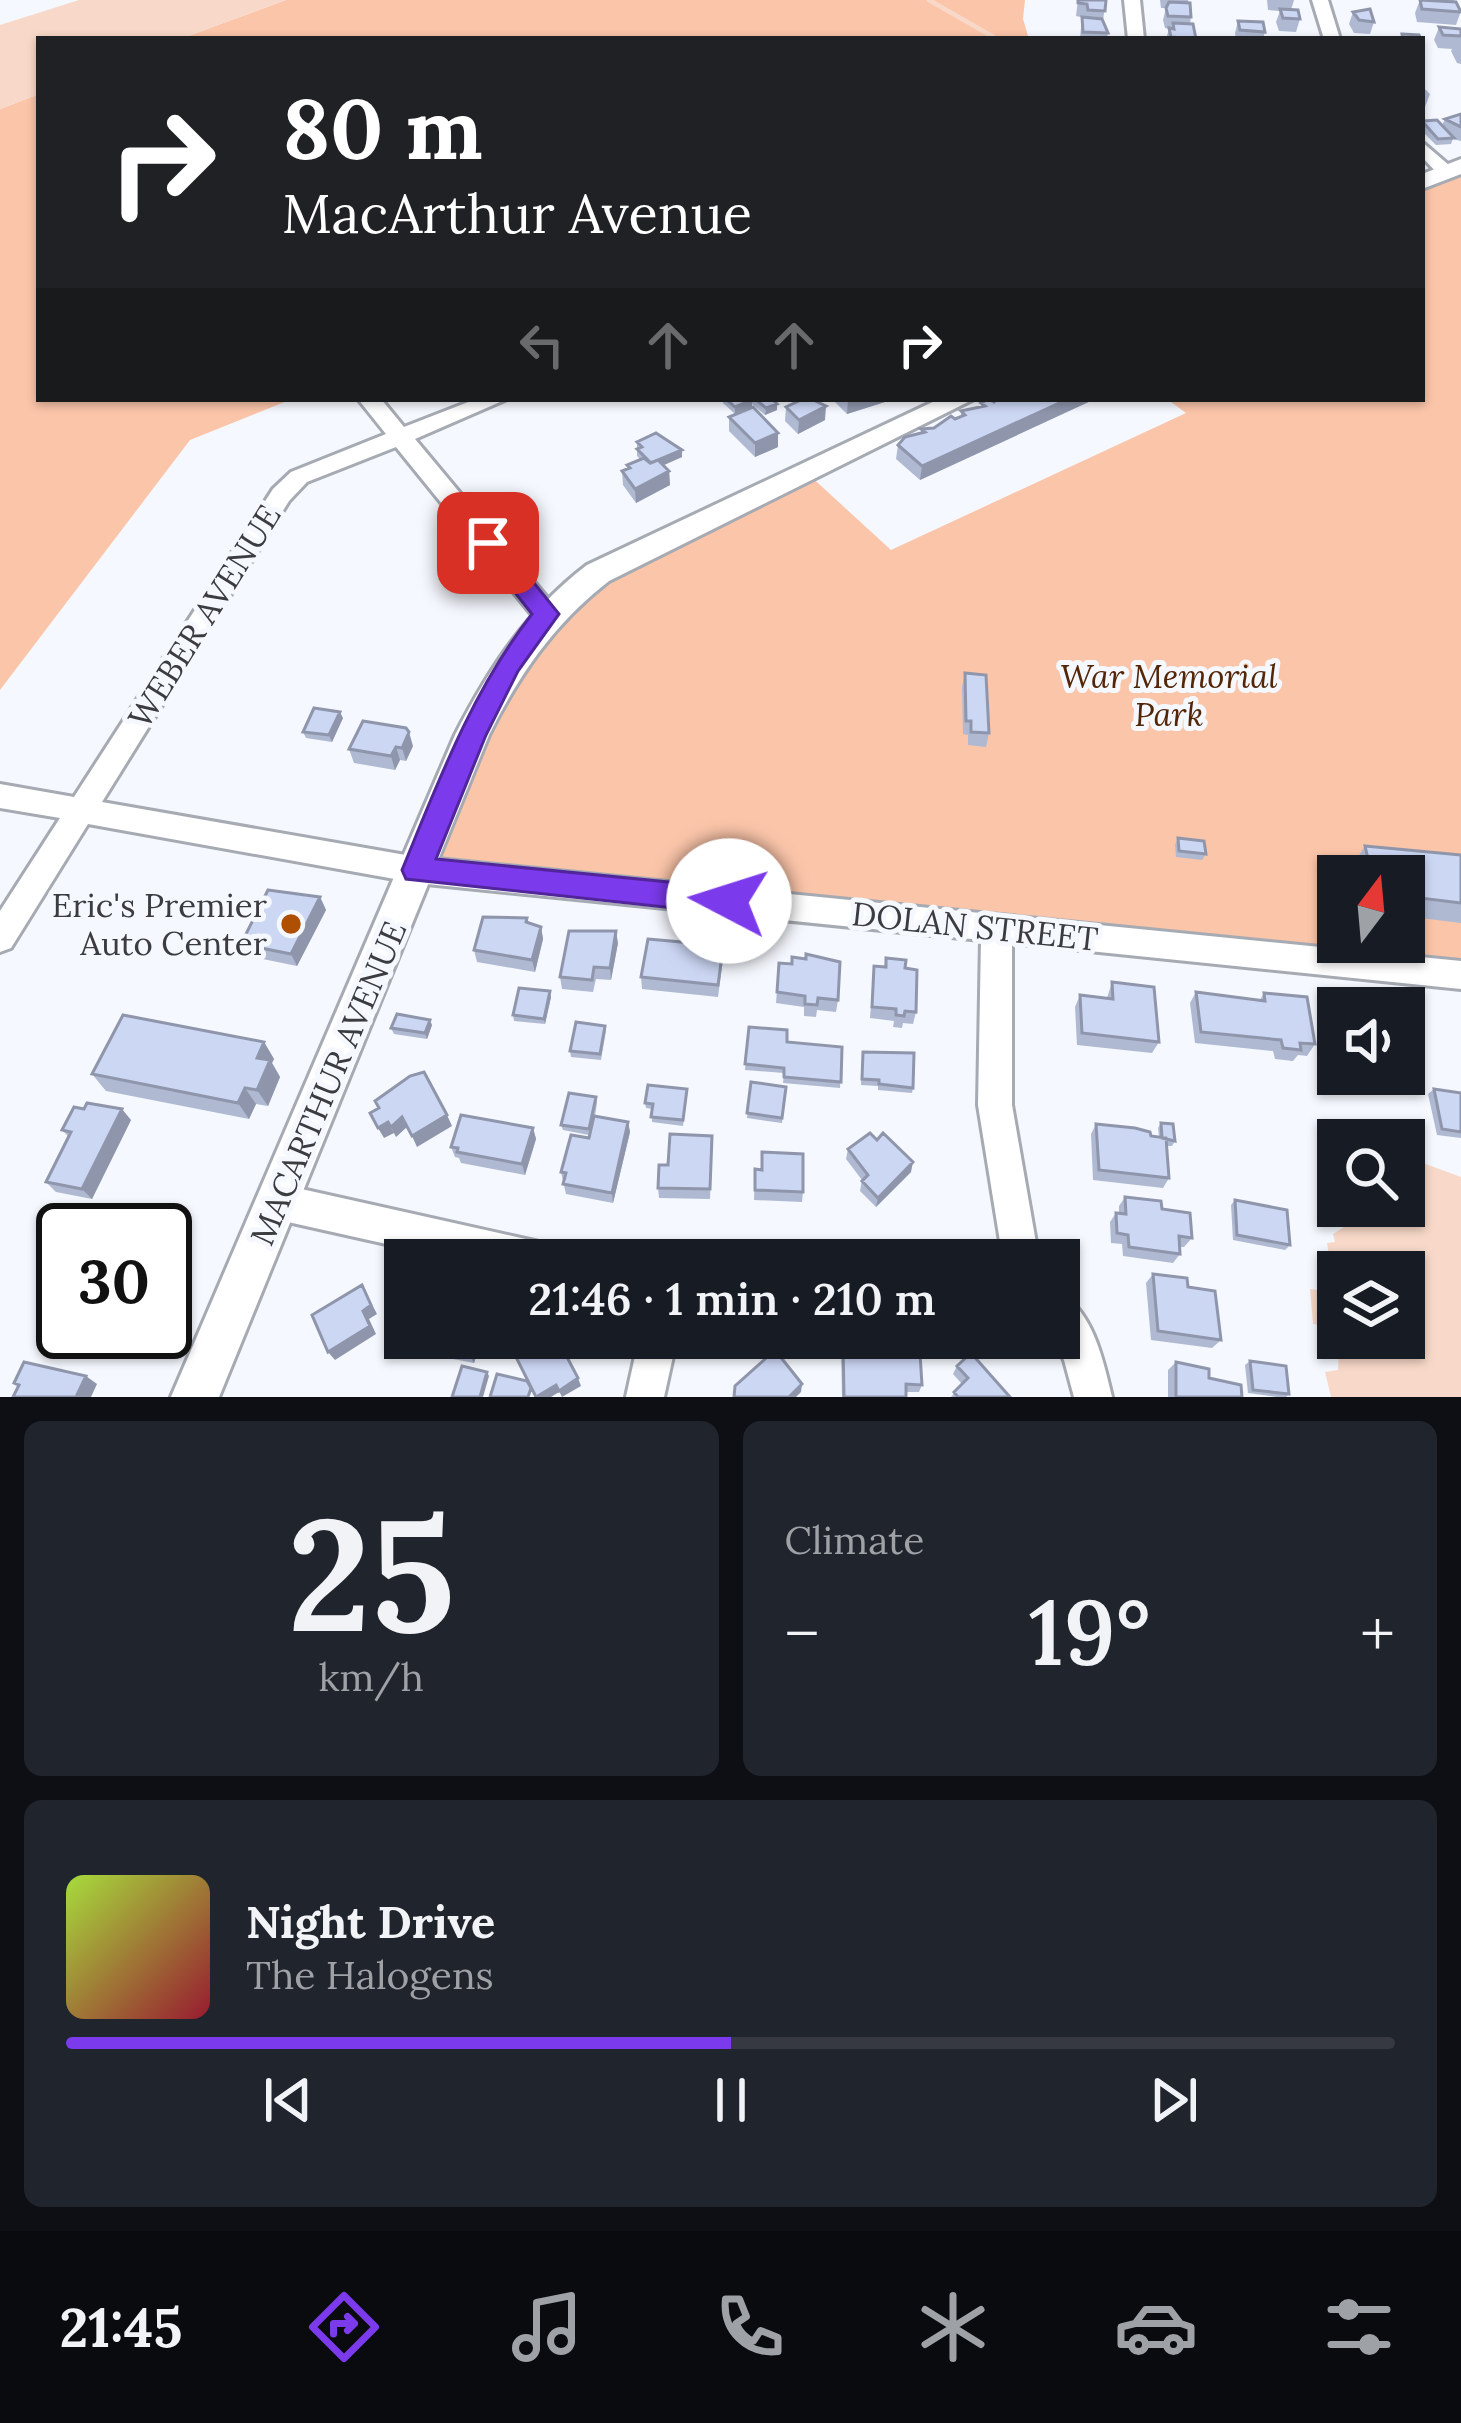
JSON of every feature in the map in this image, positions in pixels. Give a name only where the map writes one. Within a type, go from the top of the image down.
[{"type":"street","points":[[1132,0],[1136,36]]},
{"type":"street","points":[[1320,0],[1331,36]]},
{"type":"street","points":[[1425,149],[1453,168]]},
{"type":"street","points":[[1425,181],[1453,168]]},
{"type":"street","points":[[372,402],[546,614]]},
{"type":"street","name":"WEBER AVENUE","points":[[0,938],[281,494],[299,477],[488,402]]},
{"type":"street","name":"MACARTHUR AVENUE","points":[[195,1397],[472,735],[507,666],[546,614],[598,573],[955,402]]},
{"type":"street","name":"DOLAN STREET","points":[[0,796],[417,870],[1461,975]]},
{"type":"street","points":[[997,928],[995,1105],[1017,1239]]},
{"type":"street","points":[[279,1202],[445,1239]]},
{"type":"street","points":[[1080,1350],[1093,1397]]},
{"type":"street","points":[[645,1397],[653,1359]]},
{"type":"green space","points":[[286,0],[1025,0],[1023,19],[1028,36],[188,36]]},
{"type":"green space","points":[[36,95],[36,402],[285,402],[190,440],[0,690],[0,109]]},
{"type":"green space","name":"War Memorial Park","points":[[1461,166],[1461,975],[1342,963],[1425,963],[1425,855],[1317,855],[1317,961],[417,870],[546,614],[807,473],[891,550],[1186,413],[1171,402],[1425,402],[1425,181]]},
{"type":"shaded area","points":[[79,0],[286,0],[188,36],[36,36],[36,95],[0,109],[0,25]]},
{"type":"shaded area","points":[[1425,1164],[1461,1177],[1461,1397],[1331,1397],[1325,1372],[1338,1370],[1339,1359],[1425,1359],[1425,1251],[1328,1251],[1327,1243],[1335,1242],[1333,1234],[1344,1227],[1425,1227]]},
{"type":"shaded area","points":[[1310,1289],[1317,1290],[1317,1324],[1313,1324]]},
{"type":"building","points":[[1078,0],[1106,0],[1105,11],[1088,10]]},
{"type":"building","points":[[1420,0],[1456,2],[1461,12],[1422,9]]},
{"type":"building","points":[[1169,2],[1190,3],[1191,17],[1168,16]]},
{"type":"building","points":[[1280,9],[1298,10],[1300,19],[1283,18]]},
{"type":"building","points":[[1370,9],[1374,22],[1359,20],[1353,12]]},
{"type":"building","points":[[1082,17],[1102,19],[1108,33],[1083,32]]},
{"type":"building","points":[[1238,21],[1263,22],[1265,32],[1240,30]]},
{"type":"building","points":[[1173,23],[1193,24],[1195,36],[1171,36],[1169,28],[1174,29]]},
{"type":"building","points":[[1439,27],[1461,29],[1461,36],[1443,35]]},
{"type":"building","points":[[1461,114],[1461,127],[1445,119]]},
{"type":"building","points":[[1437,120],[1454,138],[1438,139],[1425,121]]},
{"type":"building","points":[[797,402],[826,406],[799,420],[786,407]]},
{"type":"building","points":[[1061,402],[922,466],[898,445],[905,437],[925,432],[921,429],[965,415],[961,411],[985,406],[981,403]]},
{"type":"building","points":[[753,407],[778,433],[755,443],[729,417]]},
{"type":"building","points":[[656,433],[682,450],[651,463],[637,449],[642,447],[637,442]]},
{"type":"building","points":[[644,458],[650,463],[658,460],[669,471],[635,489],[622,471]]},
{"type":"building","points":[[965,673],[986,675],[989,733],[971,732],[971,721],[966,721]]},
{"type":"building","points":[[314,708],[340,712],[329,735],[303,732]]},
{"type":"building","points":[[363,721],[406,728],[409,732],[402,748],[396,747],[391,756],[349,749]]},
{"type":"building","points":[[1178,838],[1204,841],[1206,854],[1179,851]]},
{"type":"building","points":[[1365,846],[1461,855],[1461,903],[1425,899],[1425,855],[1367,855]]},
{"type":"building","name":"Eric's Premier Auto Center","points":[[268,890],[320,897],[291,954],[241,944]]},
{"type":"building","points":[[483,917],[527,918],[526,922],[541,927],[532,960],[474,950]]},
{"type":"building","points":[[569,931],[616,931],[610,968],[594,967],[592,980],[560,977]]},
{"type":"building","points":[[648,939],[682,939],[723,948],[718,985],[641,977]]},
{"type":"building","points":[[806,954],[840,962],[838,1000],[818,998],[817,1005],[805,1004],[805,996],[777,992],[779,963],[792,964],[792,957],[806,959]]},
{"type":"building","points":[[886,958],[906,960],[905,968],[917,970],[916,1012],[905,1011],[904,1016],[896,1015],[896,1009],[872,1007],[874,966],[886,967]]},
{"type":"building","points":[[1112,982],[1154,987],[1159,1042],[1082,1033],[1080,995],[1113,999]]},
{"type":"building","points":[[519,988],[550,991],[544,1019],[513,1015]]},
{"type":"building","points":[[1196,992],[1265,1001],[1264,993],[1307,997],[1315,1044],[1300,1043],[1301,1050],[1283,1048],[1281,1040],[1201,1032]]},
{"type":"building","points":[[397,1014],[430,1020],[425,1033],[391,1028]]},
{"type":"building","points":[[123,1015],[264,1042],[257,1058],[270,1060],[257,1090],[245,1088],[238,1103],[92,1074]]},
{"type":"building","points":[[576,1022],[605,1026],[600,1054],[570,1051]]},
{"type":"building","points":[[749,1027],[787,1030],[787,1042],[842,1047],[841,1082],[784,1077],[784,1068],[745,1064]]},
{"type":"building","points":[[863,1052],[914,1053],[913,1088],[862,1079]]},
{"type":"building","points":[[424,1072],[447,1115],[412,1136],[402,1117],[391,1127],[388,1122],[378,1128],[370,1113],[379,1108],[375,1101],[410,1076]]},
{"type":"building","points":[[751,1082],[786,1087],[782,1118],[747,1113]]},
{"type":"building","points":[[648,1085],[687,1089],[683,1120],[651,1117],[653,1104],[645,1103]]},
{"type":"building","points":[[1434,1089],[1461,1093],[1461,1132],[1442,1129]]},
{"type":"building","points":[[569,1093],[596,1097],[589,1129],[561,1125]]},
{"type":"building","points":[[87,1103],[122,1109],[82,1189],[46,1182],[71,1132],[62,1130],[74,1107],[84,1109]]},
{"type":"building","points":[[461,1115],[533,1128],[522,1164],[457,1152],[458,1148],[451,1147]]},
{"type":"building","points":[[594,1116],[628,1122],[612,1193],[563,1184],[566,1173],[561,1172],[571,1135],[589,1138]]},
{"type":"building","points":[[1161,1123],[1173,1124],[1175,1141],[1162,1138]]},
{"type":"building","points":[[1096,1124],[1135,1128],[1166,1138],[1169,1178],[1099,1170]]},
{"type":"building","points":[[870,1133],[877,1140],[883,1133],[913,1162],[878,1198],[862,1181],[868,1175],[848,1149]]},
{"type":"building","points":[[670,1134],[712,1136],[710,1189],[658,1188],[659,1165],[668,1165]]},
{"type":"building","points":[[762,1152],[803,1154],[803,1192],[755,1190],[755,1169],[762,1170]]},
{"type":"building","points":[[1125,1197],[1161,1201],[1162,1209],[1190,1213],[1192,1238],[1179,1236],[1180,1254],[1129,1247],[1128,1235],[1117,1233],[1116,1213],[1126,1214]]},
{"type":"building","points":[[1235,1200],[1287,1210],[1290,1245],[1237,1235]]},
{"type":"building","points":[[1153,1274],[1187,1278],[1188,1287],[1215,1291],[1221,1340],[1158,1331]]},
{"type":"building","points":[[362,1285],[371,1305],[363,1311],[370,1326],[328,1352],[312,1315]]},
{"type":"building","points":[[517,1359],[568,1359],[578,1378],[559,1391],[556,1385],[536,1397]]},
{"type":"building","points":[[765,1359],[782,1359],[802,1384],[789,1397],[734,1397],[735,1386]]},
{"type":"building","points":[[843,1359],[920,1359],[922,1385],[906,1384],[906,1397],[844,1397]]},
{"type":"building","points":[[965,1359],[976,1359],[1010,1397],[958,1397],[954,1392],[968,1378],[957,1366]]},
{"type":"building","points":[[1250,1361],[1286,1366],[1289,1394],[1253,1390]]},
{"type":"building","points":[[24,1362],[86,1376],[76,1397],[13,1397]]},
{"type":"building","points":[[1176,1362],[1209,1369],[1209,1378],[1241,1385],[1242,1397],[1176,1397]]},
{"type":"building","points":[[462,1366],[487,1372],[480,1397],[452,1397]]},
{"type":"building","points":[[497,1374],[527,1381],[528,1397],[490,1397]]},
{"type":"waterway","points":[[929,0],[992,36]]},
{"type":"place","name":"Eric's Premier Auto Center","points":[[291,924]]},
{"type":"route","points":[[488,543],[546,614],[507,666],[472,735],[417,870],[729,901]]}]
